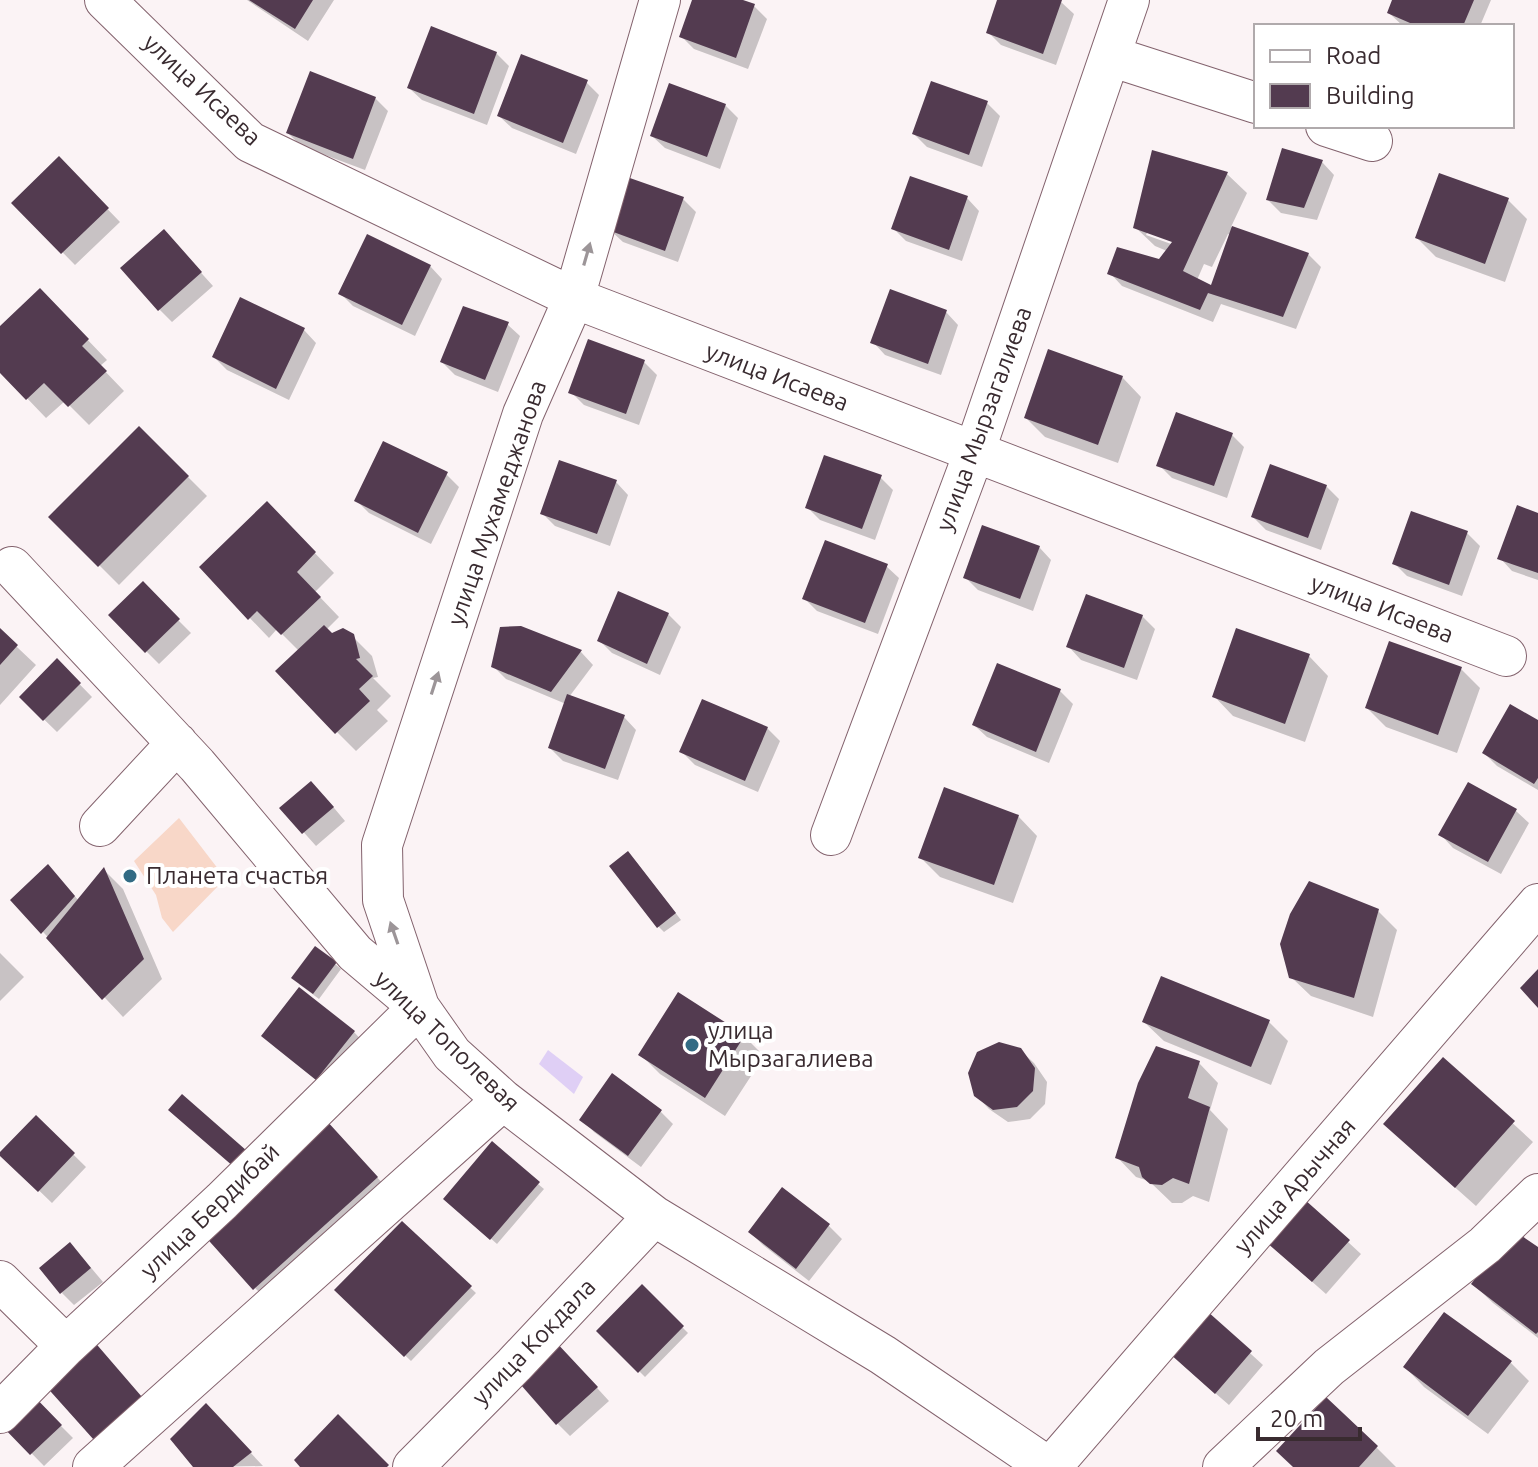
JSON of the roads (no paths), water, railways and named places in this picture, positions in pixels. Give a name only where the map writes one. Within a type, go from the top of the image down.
[{"type":"street","name":"улица Исаева","points":[[105,0],[250,142],[574,298],[1506,656]]},
{"type":"street","name":"улица Мухамеджанова","points":[[419,1007],[383,900],[382,845],[523,414],[574,298],[660,0]]},
{"type":"street","name":"улица Мырзагалиева","points":[[831,835],[974,453],[1129,0]]},
{"type":"street","points":[[1110,56],[1254,102]]},
{"type":"street","points":[[1332,128],[1372,141]]},
{"type":"street","name":"улица Тополевая","points":[[12,567],[177,743],[355,953],[419,1007],[452,1054],[503,1100],[654,1216],[883,1355],[1050,1467]]},
{"type":"street","points":[[100,826],[177,743]]},
{"type":"street","name":"улица Арычная","points":[[1050,1467],[1538,904]]},
{"type":"street","name":"улица Бердибай","points":[[0,1413],[419,1007]]},
{"type":"street","points":[[93,1467],[503,1100]]},
{"type":"street","points":[[1223,1467],[1329,1367],[1485,1245],[1538,1194]]},
{"type":"street","name":"улица Кокдала","points":[[413,1467],[654,1216]]},
{"type":"street","points":[[0,1281],[66,1346]]},
{"type":"place","name":"Планета счастья","points":[[130,876]]},
{"type":"place","name":"улица Мырзагалиева","points":[[692,1045]]}]
